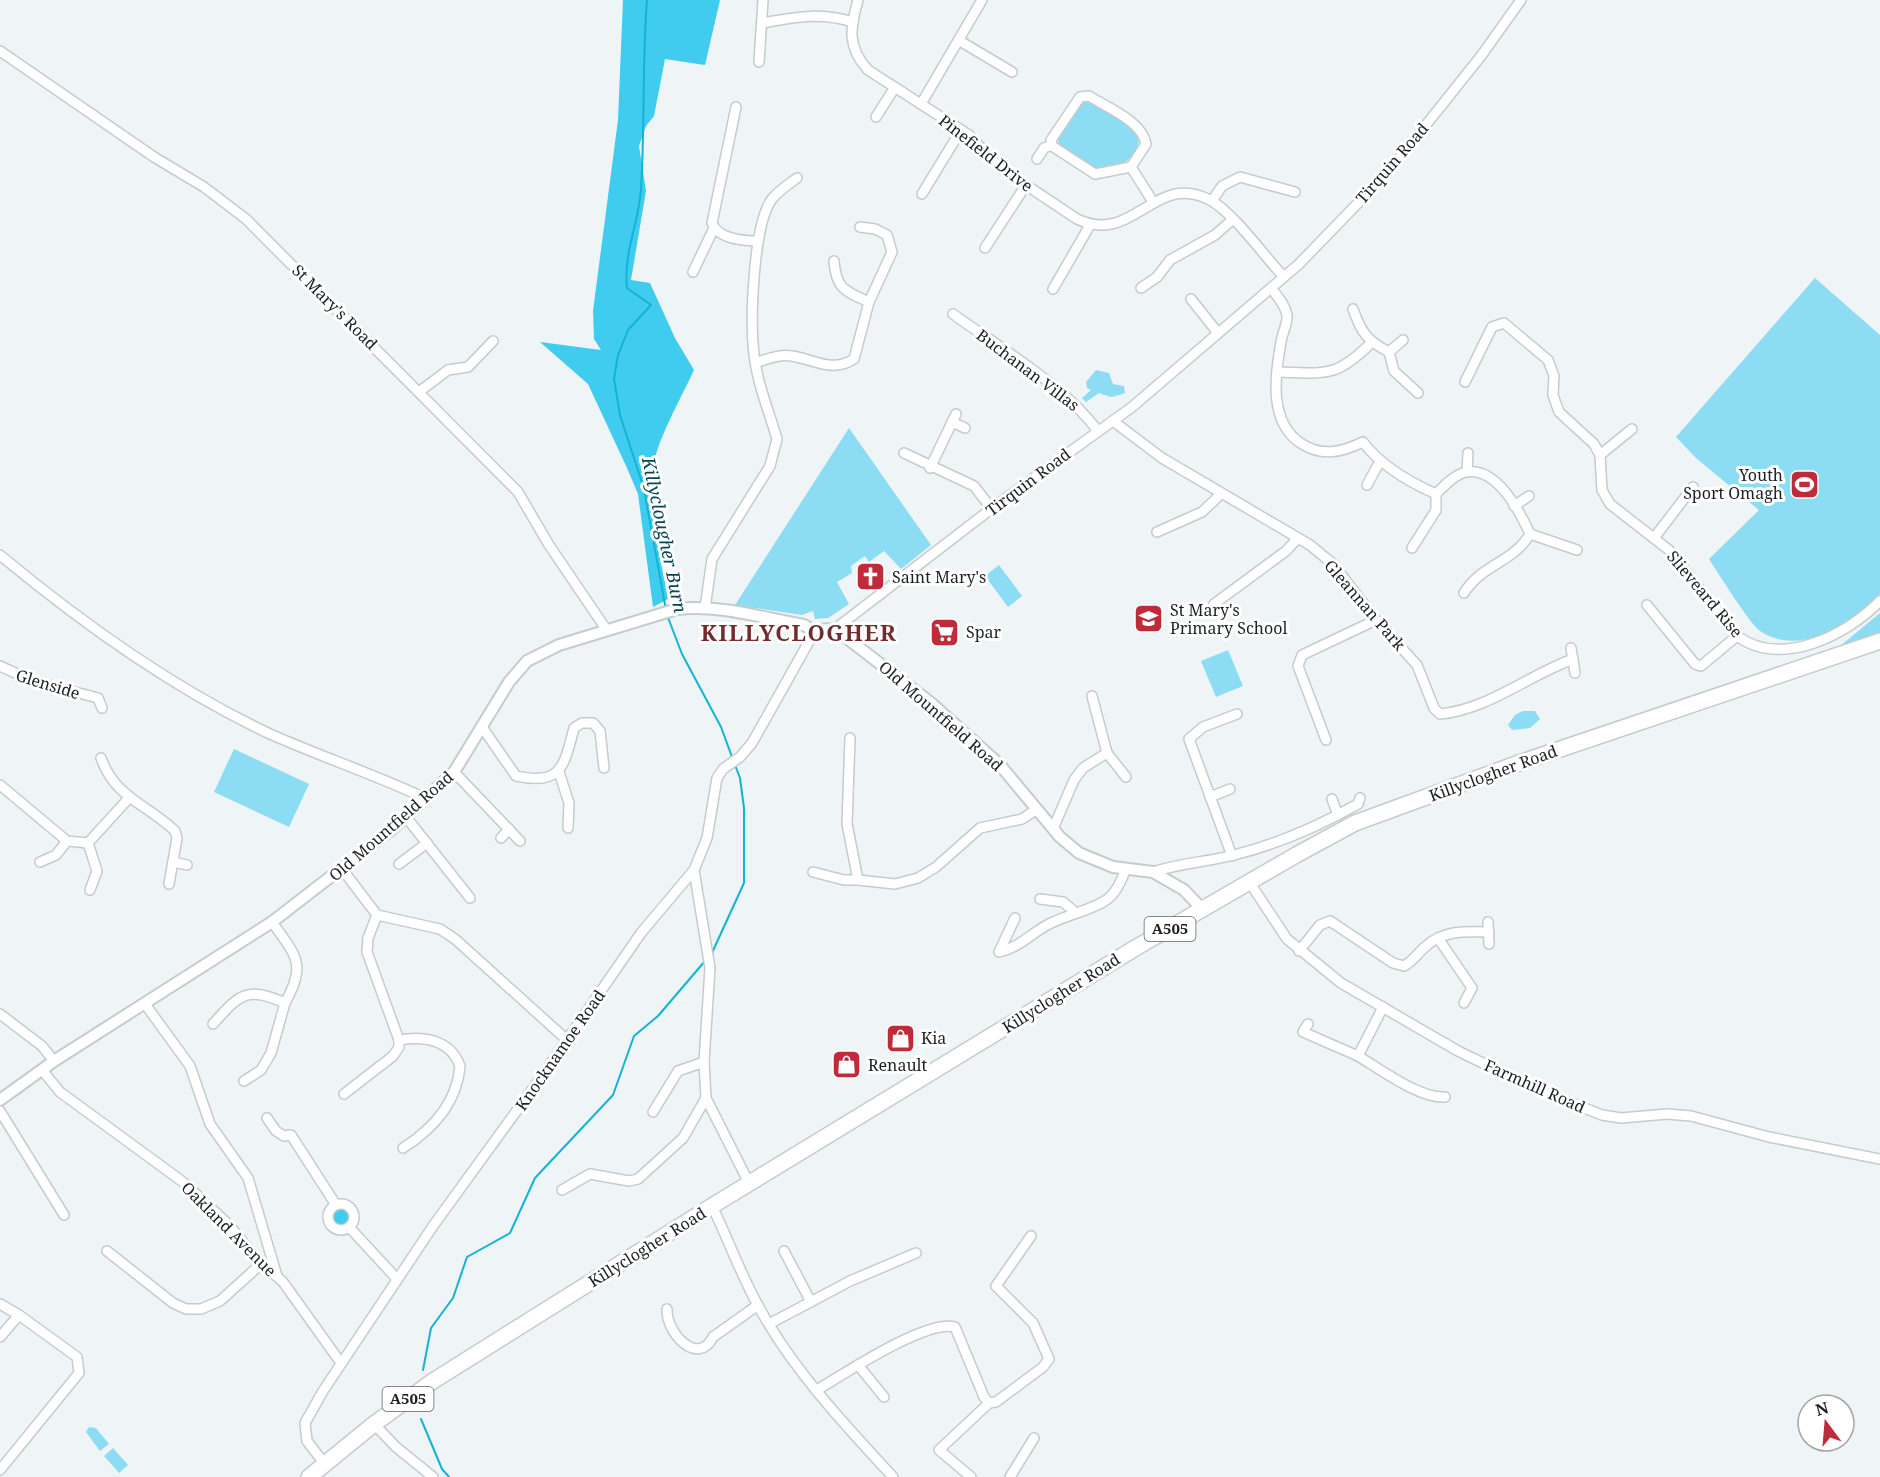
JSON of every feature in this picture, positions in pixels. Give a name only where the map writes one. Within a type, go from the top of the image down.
[{"type":"highway","name":"Killyclogher Road","points":[[309,1477],[374,1424],[433,1381],[712,1206],[750,1185],[1137,947],[1355,823],[1519,763],[1880,641]]},
{"type":"street","points":[[759,62],[763,0]]},
{"type":"street","name":"Pinefield Drive","points":[[858,0],[853,22],[853,46],[857,57],[868,70],[961,130],[979,144],[999,167],[1090,225]]},
{"type":"street","points":[[921,104],[982,0]]},
{"type":"street","name":"Tirquin Road","points":[[835,629],[992,509],[1113,421],[1312,252],[1390,170],[1481,56],[1521,0]]},
{"type":"street","points":[[762,23],[814,14],[853,22]]},
{"type":"street","points":[[960,41],[1012,72]]},
{"type":"street","name":"St Mary's Road","points":[[0,51],[154,157],[204,187],[246,219],[518,492],[549,545],[606,629]]},
{"type":"street","points":[[876,117],[895,87]]},
{"type":"street","points":[[1089,96],[1136,126],[1144,135],[1146,144],[1131,167],[1095,174],[1063,156],[1052,145],[1052,140],[1070,110],[1080,97],[1089,96]]},
{"type":"street","points":[[693,272],[714,228],[713,215],[736,107]]},
{"type":"street","points":[[922,194],[961,130]]},
{"type":"street","points":[[1036,159],[1044,148],[1052,145]]},
{"type":"street","points":[[1131,167],[1153,202]]},
{"type":"street","points":[[1212,201],[1222,186],[1240,177],[1295,192]]},
{"type":"street","points":[[705,608],[712,559],[770,466],[775,449],[777,439],[756,363],[754,305],[758,241],[760,227],[773,197],[797,178]]},
{"type":"street","points":[[986,248],[1026,185]]},
{"type":"street","points":[[1053,289],[1090,225],[1120,223],[1153,202],[1176,193],[1195,194],[1212,201],[1284,277]]},
{"type":"street","points":[[1141,288],[1157,277],[1170,261],[1215,235],[1232,220]]},
{"type":"street","points":[[756,363],[791,356],[830,366],[847,363],[854,359],[869,302],[892,252],[887,235],[875,229],[860,227]]},
{"type":"street","points":[[714,228],[728,236],[758,241]]},
{"type":"street","points":[[834,261],[838,284],[848,292],[869,302]]},
{"type":"street","points":[[1270,288],[1284,306],[1287,317],[1277,372],[1275,400],[1285,423],[1299,442],[1323,453],[1334,453],[1363,442],[1380,461],[1419,487],[1436,494]]},
{"type":"street","points":[[1191,299],[1218,333]]},
{"type":"street","points":[[1353,309],[1358,324],[1371,344],[1389,352]]},
{"type":"street","name":"Buchanan Villas","points":[[953,314],[1065,396],[1083,411],[1098,431]]},
{"type":"street","points":[[1465,382],[1492,327],[1504,323],[1548,360],[1554,376],[1553,395],[1559,412],[1593,444],[1600,454],[1632,429]]},
{"type":"street","points":[[1389,352],[1403,340]]},
{"type":"street","points":[[420,392],[448,370],[468,367],[493,341]]},
{"type":"street","points":[[1277,372],[1335,371],[1351,364],[1371,344]]},
{"type":"street","points":[[1389,352],[1394,371],[1418,393]]},
{"type":"street","points":[[930,468],[954,418],[965,428]]},
{"type":"street","name":"Gleannan Park","points":[[1113,421],[1162,458],[1310,545],[1334,564],[1376,620],[1417,665],[1434,708],[1440,714],[1485,701],[1545,669],[1573,659]]},
{"type":"street","points":[[904,453],[930,468],[974,486],[992,509]]},
{"type":"street","points":[[1467,472],[1468,453]]},
{"type":"street","name":"Slieveard Rise","points":[[1600,454],[1602,490],[1610,504],[1669,550],[1737,636],[1761,649],[1792,648],[1834,634],[1880,601]]},
{"type":"street","points":[[1367,485],[1380,461]]},
{"type":"street","points":[[1412,548],[1436,510],[1436,494],[1451,479],[1467,472],[1483,476],[1503,488],[1530,534],[1577,550]]},
{"type":"street","points":[[1653,538],[1693,487]]},
{"type":"street","points":[[1157,532],[1202,512],[1221,494]]},
{"type":"street","points":[[1514,506],[1530,496]]},
{"type":"street","points":[[1464,593],[1472,581],[1487,568],[1517,551],[1530,534]]},
{"type":"street","points":[[1214,604],[1286,551],[1297,539]]},
{"type":"street","points":[[0,555],[93,630],[212,704],[270,734],[427,799]]},
{"type":"street","points":[[1647,605],[1695,664],[1701,666],[1737,636]]},
{"type":"street","name":"Old Mountfield Road","points":[[0,1100],[54,1061],[272,922],[406,817],[454,772],[509,682],[527,661],[559,645],[666,611],[705,608],[804,625],[812,630],[835,629],[925,698],[993,758],[1053,829],[1079,853],[1102,864],[1153,872]]},
{"type":"street","points":[[1326,740],[1298,666],[1302,655],[1376,620]]},
{"type":"street","name":"Knocknamoe Road","points":[[324,1463],[307,1441],[304,1423],[397,1280],[641,933],[694,870],[707,838],[717,778],[740,757],[752,742],[811,638],[812,630]]},
{"type":"street","points":[[1571,648],[1575,673]]},
{"type":"street","name":"Glenside","points":[[0,666],[33,681],[98,698]]},
{"type":"street","name":"Glenside","points":[[98,698],[104,688]]},
{"type":"street","points":[[1092,696],[1107,753],[1126,777]]},
{"type":"street","name":"Glenside","points":[[98,698],[102,708]]},
{"type":"street","points":[[1232,856],[1189,739],[1203,727],[1237,714]]},
{"type":"street","points":[[482,727],[516,776],[541,778],[563,769],[574,728],[582,723],[593,723],[600,730],[604,768]]},
{"type":"street","points":[[850,738],[847,824],[858,880]]},
{"type":"street","points":[[1053,829],[1074,780],[1083,768],[1107,753]]},
{"type":"street","points":[[100,758],[107,776],[129,798],[175,831],[177,838],[170,884]]},
{"type":"street","points":[[454,772],[520,841]]},
{"type":"street","points":[[559,772],[569,802],[568,828]]},
{"type":"street","points":[[0,785],[67,841],[88,843]]},
{"type":"street","points":[[1210,796],[1230,789]]},
{"type":"street","points":[[88,843],[129,798]]},
{"type":"street","points":[[1153,872],[1178,864],[1232,856],[1309,829],[1358,804],[1360,798]]},
{"type":"street","points":[[1332,799],[1338,815]]},
{"type":"street","points":[[813,872],[844,880],[895,884],[918,878],[936,867],[980,828],[1022,819],[1037,809]]},
{"type":"street","points":[[406,817],[470,898]]},
{"type":"street","points":[[501,838],[509,829]]},
{"type":"street","points":[[40,862],[56,855],[67,841]]},
{"type":"street","points":[[88,843],[97,871],[90,890]]},
{"type":"street","points":[[399,864],[427,843]]},
{"type":"street","points":[[173,862],[187,865]]},
{"type":"street","points":[[1015,918],[999,952],[1024,943],[1035,931],[1104,902],[1119,887],[1126,868]]},
{"type":"street","points":[[342,869],[377,915],[440,929],[471,953],[567,1040]]},
{"type":"street","points":[[694,870],[709,964],[704,1062],[706,1098],[750,1185]]},
{"type":"street","points":[[1153,872],[1184,890],[1203,910]]},
{"type":"street","name":"Farmhill Road","points":[[1250,883],[1287,939],[1341,983],[1499,1072],[1602,1115],[1621,1118],[1667,1114],[1691,1116],[1769,1137],[1880,1159]]},
{"type":"street","points":[[1040,899],[1063,902],[1076,913]]},
{"type":"street","points":[[344,1094],[393,1056],[399,1047],[399,1040],[367,952],[368,938],[377,915]]},
{"type":"street","points":[[1299,951],[1320,925],[1330,921],[1393,963],[1404,966],[1438,938],[1465,930],[1489,927],[1489,944]]},
{"type":"street","points":[[244,1081],[261,1070],[271,1053],[285,1003],[297,979],[298,970],[290,948],[272,922]]},
{"type":"street","points":[[1438,938],[1472,988],[1464,1003]]},
{"type":"street","points":[[213,1024],[235,1001],[251,993],[260,993],[285,1003]]},
{"type":"street","points":[[145,1004],[190,1066],[210,1124],[248,1178],[277,1276]]},
{"type":"street","points":[[1358,1056],[1383,1007]]},
{"type":"street","points":[[0,1014],[42,1046],[54,1061]]},
{"type":"street","points":[[1308,1024],[1303,1032],[1358,1056],[1421,1092],[1435,1098],[1445,1096]]},
{"type":"street","points":[[399,1040],[420,1036],[435,1040],[457,1057],[460,1066],[456,1084],[436,1124],[403,1148]]},
{"type":"street","points":[[653,1112],[678,1071],[704,1062]]},
{"type":"street","name":"Oakland Avenue","points":[[42,1070],[60,1092],[183,1182],[230,1226],[262,1263],[277,1276],[316,1324],[341,1363]]},
{"type":"street","points":[[562,1190],[590,1174],[629,1181],[638,1179],[683,1138],[706,1098]]},
{"type":"street","points":[[0,1111],[64,1215]]},
{"type":"street","points":[[267,1118],[276,1131],[284,1136],[291,1135],[336,1205],[350,1208],[354,1218],[349,1227],[337,1230],[331,1227],[328,1215],[336,1205]]},
{"type":"street","points":[[712,1206],[769,1324],[817,1390],[893,1477]]},
{"type":"street","points":[[349,1227],[397,1280]]},
{"type":"street","points":[[971,1477],[939,1450],[989,1403],[996,1402],[1043,1367],[1049,1359],[1033,1323],[996,1286],[1031,1236]]},
{"type":"street","points":[[107,1251],[173,1302],[186,1309],[201,1309],[220,1301],[262,1263]]},
{"type":"street","points":[[784,1251],[811,1302]]},
{"type":"street","points":[[769,1324],[850,1281],[916,1253]]},
{"type":"street","points":[[0,1304],[20,1315],[77,1357],[79,1373],[0,1470]]},
{"type":"street","points":[[667,1309],[666,1319],[672,1333],[689,1346],[700,1349],[709,1345],[713,1338],[758,1305]]},
{"type":"street","points":[[0,1337],[20,1315]]},
{"type":"street","points":[[817,1390],[898,1343],[938,1326],[948,1325],[955,1327],[984,1397],[989,1403]]},
{"type":"street","points":[[858,1365],[884,1398]]},
{"type":"street","points":[[374,1424],[396,1447],[433,1477]]},
{"type":"street","points":[[1010,1477],[1034,1438]]},
{"type":"shaded area","points":[[623,0],[720,0],[705,65],[665,59],[654,116],[646,126],[639,146],[646,191],[631,280],[650,283],[675,338],[694,370],[669,421],[654,462],[652,505],[668,599],[653,607],[638,494],[627,468],[588,384],[540,342],[601,350],[594,339],[593,311],[618,120]]},
{"type":"shaded area","points":[[1088,100],[1135,129],[1138,137],[1136,151],[1131,158],[1116,167],[1094,168],[1059,146],[1058,139],[1081,104]]},
{"type":"shaded area","name":"Youth Sport Omagh","points":[[1815,278],[1880,335],[1880,594],[1840,626],[1808,639],[1792,641],[1776,638],[1760,631],[1734,598],[1709,559],[1759,510],[1697,459],[1676,437]]},
{"type":"shaded area","points":[[1096,370],[1109,373],[1113,384],[1124,386],[1125,393],[1111,397],[1099,393],[1086,402],[1082,398],[1091,390],[1087,388],[1086,382]]},
{"type":"shaded area","points":[[849,428],[931,545],[901,569],[884,551],[869,562],[865,556],[851,566],[852,573],[837,582],[849,604],[828,618],[815,619],[813,611],[802,615],[735,605]]},
{"type":"shaded area","points":[[999,565],[1022,596],[1008,607],[985,576]]},
{"type":"shaded area","points":[[1880,613],[1880,635],[1521,755],[1839,647]]},
{"type":"shaded area","points":[[1228,650],[1243,686],[1216,697],[1201,661]]},
{"type":"shaded area","points":[[1523,711],[1535,711],[1540,719],[1530,728],[1512,730],[1508,725],[1515,715]]},
{"type":"shaded area","points":[[234,749],[309,784],[289,827],[214,792]]},
{"type":"shaded area","points":[[341,1208],[347,1211],[350,1217],[347,1223],[341,1226],[335,1223],[332,1217],[335,1211]]},
{"type":"shaded area","points":[[89,1427],[96,1428],[109,1444],[100,1451],[86,1432]]},
{"type":"shaded area","points":[[113,1448],[128,1465],[119,1473],[104,1456]]},
{"type":"waterway","name":"Killyclougher Burn","points":[[647,0],[641,189],[626,275],[627,288],[651,305],[628,330],[618,355],[614,379],[620,415],[644,489],[666,610]]},
{"type":"waterway","name":"Killyclougher Burn","points":[[667,615],[682,654],[721,727],[732,757]]},
{"type":"waterway","name":"Killyclougher Burn","points":[[711,955],[744,883],[744,808],[740,778],[735,765]]},
{"type":"waterway","name":"Killyclougher Burn","points":[[423,1370],[431,1328],[453,1298],[467,1257],[510,1233],[535,1178],[613,1095],[634,1036],[658,1016],[705,961]]},
{"type":"waterway","points":[[421,1419],[442,1469],[449,1477]]},
{"type":"place","name":"Youth Sport Omagh","points":[[1804,484]]},
{"type":"place","name":"Saint Mary's","points":[[871,577]]},
{"type":"place","name":"St Mary's Primary School","points":[[1149,619]]},
{"type":"place","name":"Spar","points":[[945,632]]},
{"type":"place","name":"Kia","points":[[900,1038]]},
{"type":"place","name":"Renault","points":[[847,1065]]},
{"type":"district","name":"KILLYCLOGHER","points":[[799,633]]}]
